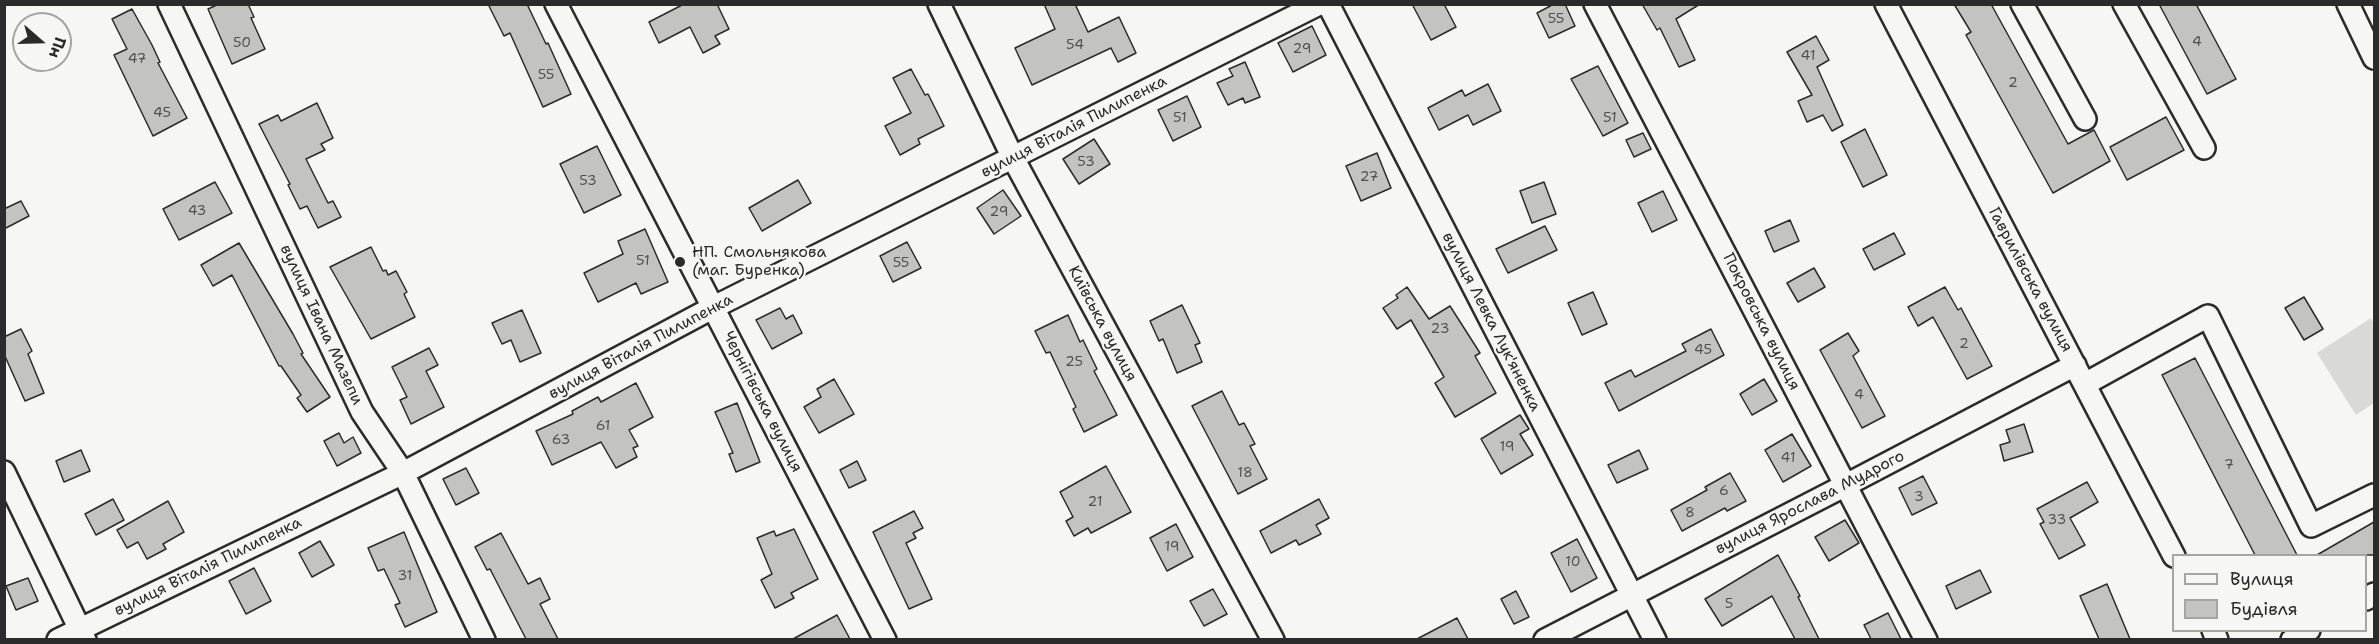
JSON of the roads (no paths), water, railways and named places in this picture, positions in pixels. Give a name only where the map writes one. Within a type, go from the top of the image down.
[{"type":"street","name":"вулиця Івана Мазепи","points":[[169,4],[362,412],[403,473],[484,639]]},
{"type":"street","name":"Київська вулиця","points":[[939,4],[1013,158],[1273,639]]},
{"type":"street","name":"вулиця Віталія Пилипенка","points":[[58,639],[83,634],[403,473],[714,308],[1319,4]]},
{"type":"street","name":"вулиця Левка Лук'яненка","points":[[1328,4],[1655,639]]},
{"type":"street","name":"Покровська вулиця","points":[[1595,4],[1926,639]]},
{"type":"street","name":"Гаврилівська вулиця","points":[[1886,4],[2173,554]]},
{"type":"street","points":[[2022,4],[2085,119]]},
{"type":"street","points":[[2124,4],[2204,148]]},
{"type":"street","points":[[2349,4],[2374,58]]},
{"type":"street","name":"Чернігівська вулиця","points":[[561,6],[885,639]]},
{"type":"street","points":[[2085,384],[2208,316],[2311,526],[2374,495]]},
{"type":"street","name":"вулиця Ярослава Мудрого","points":[[1545,639],[1846,486],[2074,365]]},
{"type":"street","points":[[4,472],[83,634]]},
{"type":"place","name":"НП. Смольнякова (маг. Буренка)","points":[[680,262]]}]
